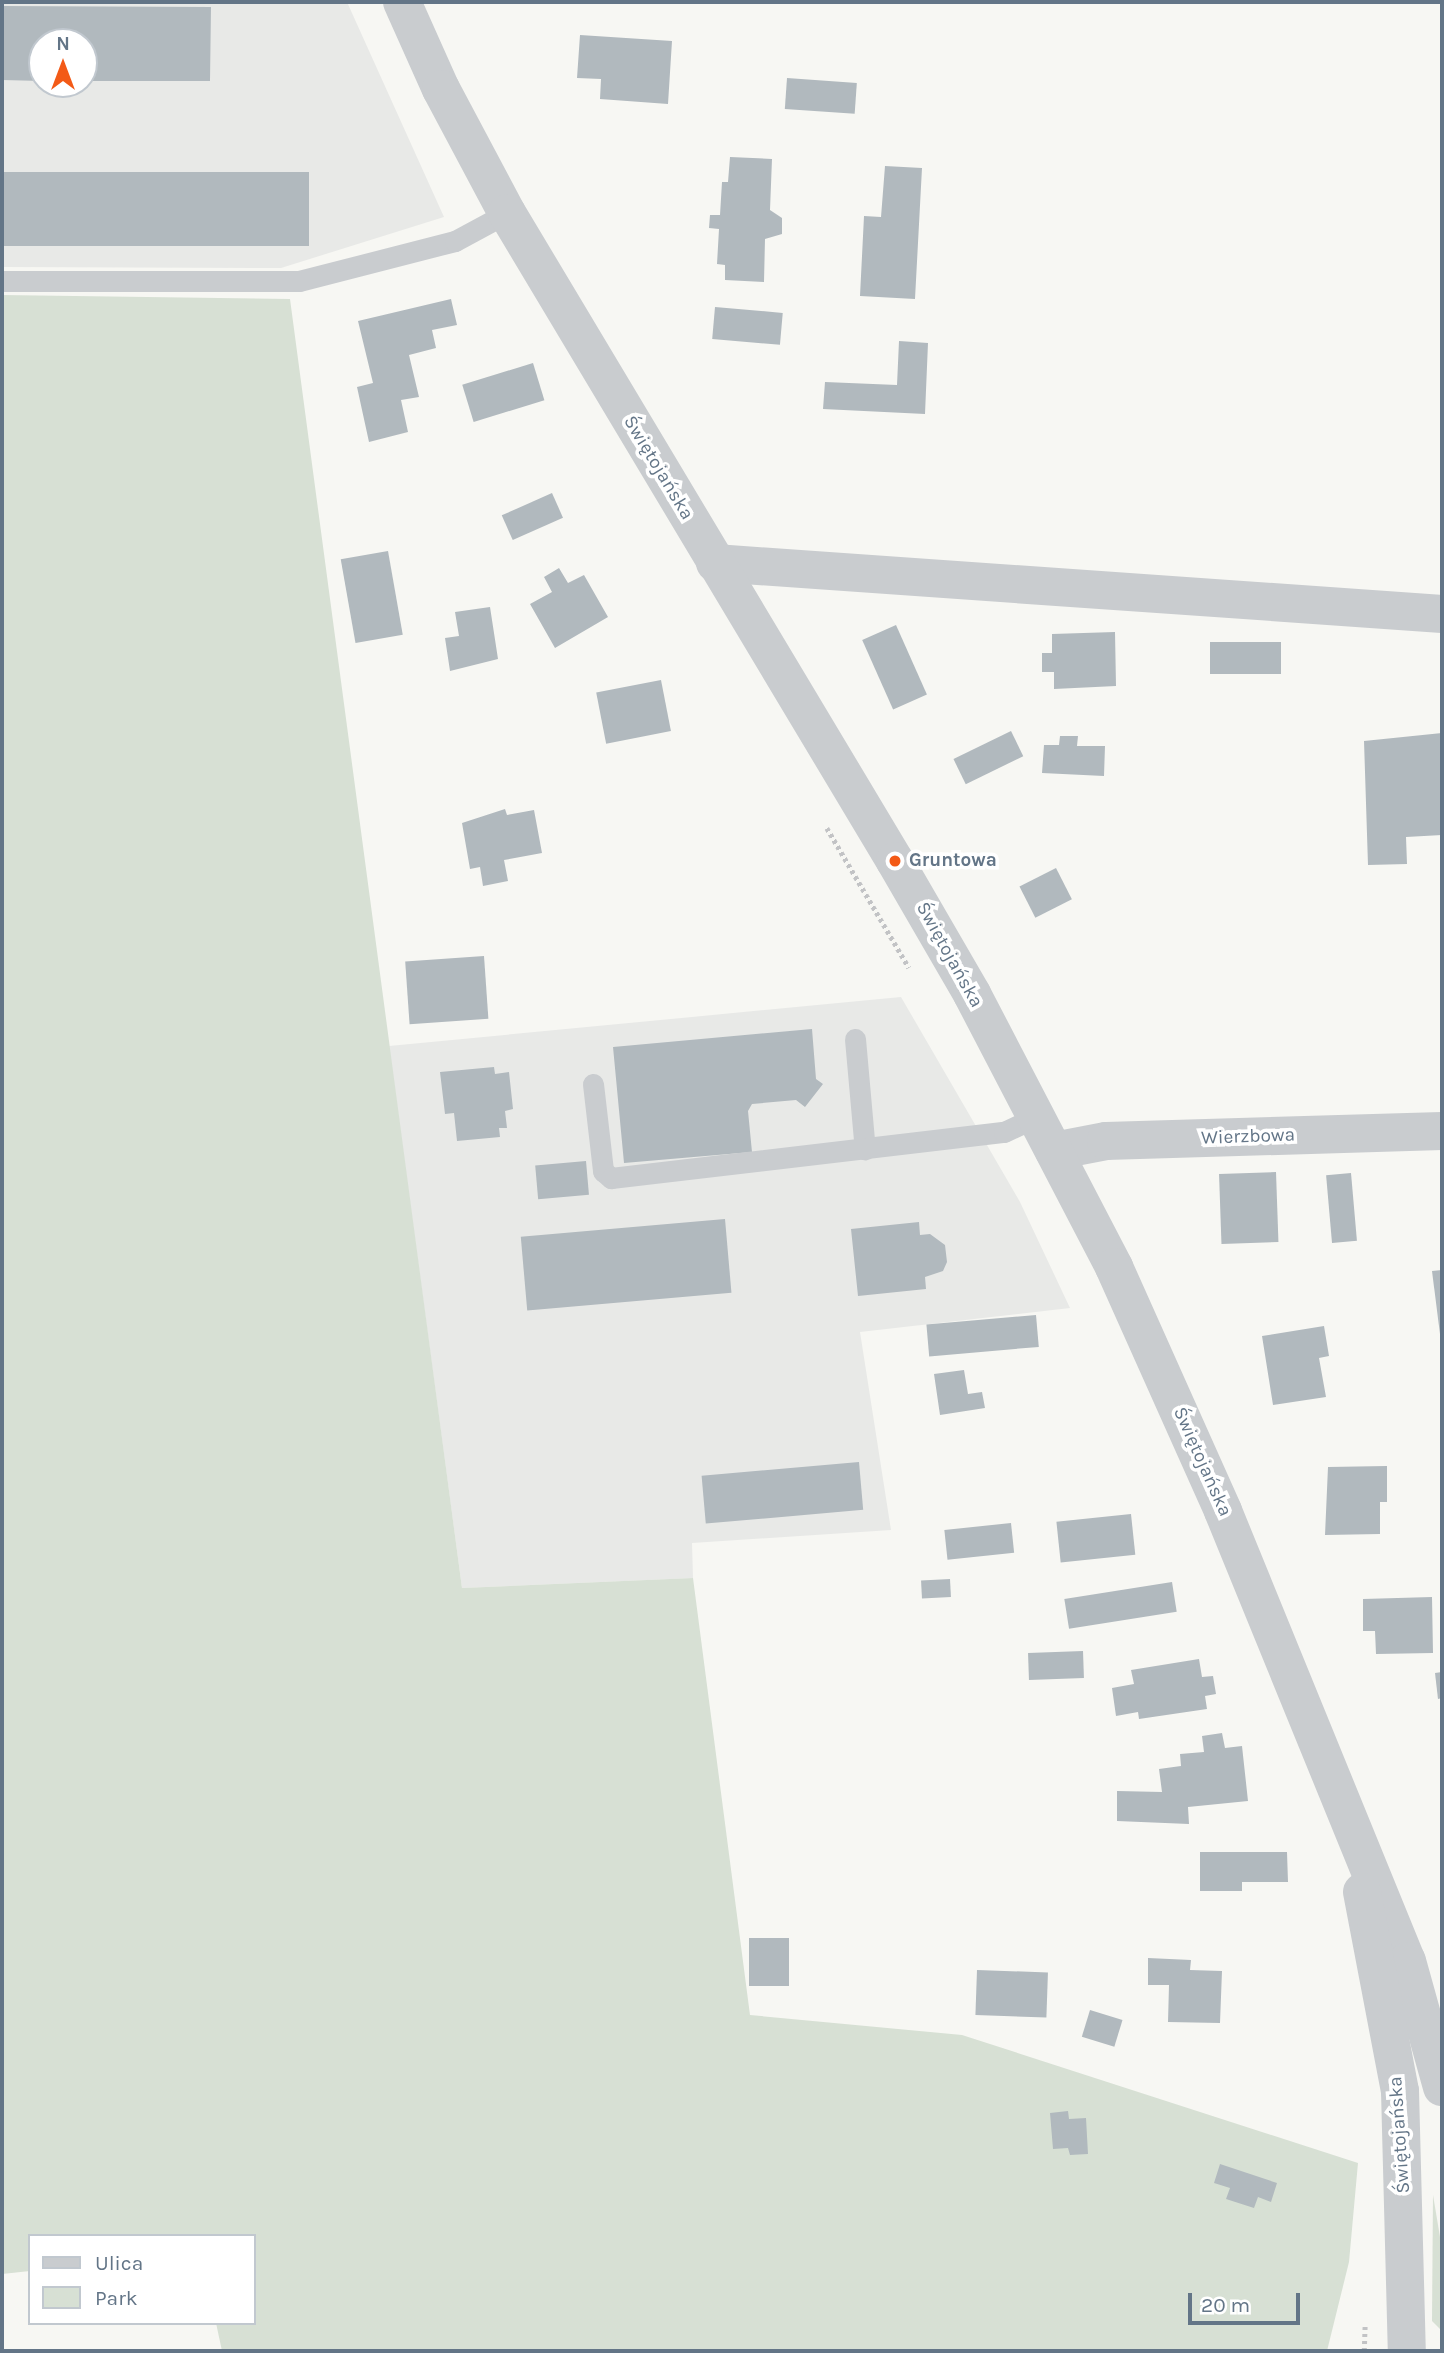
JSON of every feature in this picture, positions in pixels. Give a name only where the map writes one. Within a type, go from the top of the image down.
[{"type":"street","name":"Świętojańska","points":[[402,2],[507,213],[889,849],[1036,1117],[1114,1267],[1223,1511],[1354,1839],[1407,1961],[1442,2087]]},
{"type":"street","points":[[715,563],[1442,614]]},
{"type":"street","name":"Wierzbowa","points":[[1054,1152],[1106,1141],[1442,1131]]},
{"type":"street","name":"Świętojańska","points":[[1354,1839],[1374,1970],[1400,2091],[1407,2351]]},
{"type":"lane","points":[[2,281],[299,281],[455,241],[507,213]]},
{"type":"lane","points":[[855,1039],[865,1150]]},
{"type":"lane","points":[[593,1084],[603,1171],[611,1178],[1004,1132],[1036,1117]]},
{"type":"shaded area","points":[[2,2],[347,2],[444,217],[281,268],[2,267]]},
{"type":"shaded area","points":[[901,997],[1020,1202],[1070,1308],[860,1332],[891,1530],[692,1543],[693,1578],[462,1588],[389,1046]]},
{"type":"green space","points":[[2,295],[290,299],[462,1588],[693,1578],[750,2015],[962,2035],[1358,2163],[1349,2262],[1327,2351],[222,2351],[216,2325],[256,2325],[256,2234],[28,2234],[28,2271],[2,2274]]},
{"type":"green space","points":[[1433,2195],[1442,2249],[1440,2329],[1432,2321]]},
{"type":"building","points":[[2,6],[211,7],[210,81],[98,81],[98,28],[28,28],[28,81],[2,80]]},
{"type":"building","points":[[580,35],[672,41],[668,104],[600,99],[601,79],[577,78]]},
{"type":"building","points":[[787,78],[857,83],[855,114],[785,109]]},
{"type":"building","points":[[730,157],[772,159],[770,210],[782,218],[782,234],[765,239],[764,282],[725,280],[725,265],[717,264],[719,229],[709,228],[710,215],[720,215],[722,182],[728,182]]},
{"type":"building","points":[[885,166],[922,168],[915,299],[860,296],[864,216],[881,217]]},
{"type":"building","points":[[2,172],[309,172],[309,246],[2,246]]},
{"type":"building","points":[[451,299],[457,325],[432,330],[436,348],[409,355],[419,397],[401,400],[408,432],[369,442],[357,387],[373,383],[358,321]]},
{"type":"building","points":[[715,307],[783,313],[780,345],[712,339]]},
{"type":"building","points":[[899,341],[928,343],[925,414],[823,409],[825,382],[897,385]]},
{"type":"building","points":[[533,363],[544,400],[474,422],[462,385]]},
{"type":"building","points":[[552,493],[563,518],[513,540],[502,515]]},
{"type":"building","points":[[388,551],[403,635],[355,643],[341,559]]},
{"type":"building","points":[[559,568],[568,583],[584,575],[608,617],[555,648],[530,604],[552,592],[544,577]]},
{"type":"building","points":[[490,607],[498,659],[450,671],[445,638],[459,636],[455,612]]},
{"type":"building","points":[[896,625],[927,694],[893,709],[862,640]]},
{"type":"building","points":[[1115,632],[1116,686],[1054,689],[1054,672],[1042,672],[1042,653],[1052,653],[1052,634]]},
{"type":"building","points":[[1210,642],[1281,642],[1281,674],[1210,674]]},
{"type":"building","points":[[661,680],[671,731],[606,744],[596,693]]},
{"type":"building","points":[[1011,731],[1023,756],[966,784],[953,759]]},
{"type":"building","points":[[1442,733],[1442,835],[1406,837],[1407,864],[1368,865],[1364,741]]},
{"type":"building","points":[[1060,736],[1078,736],[1077,746],[1105,746],[1104,776],[1042,773],[1044,745],[1059,745]]},
{"type":"building","points":[[505,809],[507,815],[534,810],[542,853],[504,860],[508,881],[483,886],[480,867],[470,869],[462,823]]},
{"type":"building","points":[[1056,868],[1072,899],[1035,918],[1019,887]]},
{"type":"building","points":[[484,956],[488,1019],[410,1024],[405,962]]},
{"type":"building","points":[[812,1029],[816,1079],[823,1084],[805,1107],[796,1100],[752,1104],[748,1111],[752,1152],[624,1163],[613,1047]]},
{"type":"building","points":[[494,1067],[495,1074],[509,1072],[513,1109],[505,1111],[507,1128],[499,1128],[500,1137],[457,1141],[454,1113],[445,1114],[440,1072]]},
{"type":"building","points":[[586,1161],[589,1195],[538,1199],[535,1165]]},
{"type":"building","points":[[1276,1172],[1278,1242],[1221,1244],[1219,1174]]},
{"type":"building","points":[[1351,1173],[1357,1241],[1332,1243],[1326,1175]]},
{"type":"building","points":[[725,1219],[731,1293],[527,1311],[521,1237]]},
{"type":"building","points":[[919,1222],[920,1235],[930,1234],[945,1245],[947,1262],[943,1271],[925,1277],[926,1289],[858,1296],[851,1229]]},
{"type":"building","points":[[1442,1270],[1442,1342],[1441,1342],[1432,1271]]},
{"type":"building","points":[[1036,1315],[1039,1347],[929,1356],[926,1325]]},
{"type":"building","points":[[1324,1326],[1329,1356],[1319,1358],[1326,1397],[1273,1405],[1262,1336]]},
{"type":"building","points":[[964,1370],[968,1394],[982,1392],[985,1408],[940,1415],[934,1374]]},
{"type":"building","points":[[859,1462],[863,1510],[706,1524],[702,1476]]},
{"type":"building","points":[[1387,1466],[1387,1502],[1380,1502],[1380,1534],[1325,1535],[1328,1467]]},
{"type":"building","points":[[1131,1514],[1135,1555],[1061,1563],[1056,1522]]},
{"type":"building","points":[[1011,1523],[1014,1553],[948,1560],[944,1530]]},
{"type":"building","points":[[950,1579],[951,1597],[922,1598],[921,1581]]},
{"type":"building","points":[[1172,1582],[1177,1612],[1069,1629],[1064,1599]]},
{"type":"building","points":[[1432,1597],[1433,1653],[1376,1654],[1375,1631],[1363,1631],[1363,1599]]},
{"type":"building","points":[[1083,1651],[1084,1678],[1029,1680],[1028,1653]]},
{"type":"building","points":[[1199,1659],[1202,1677],[1213,1676],[1216,1694],[1205,1696],[1207,1709],[1139,1719],[1138,1712],[1116,1716],[1112,1688],[1134,1684],[1131,1670]]},
{"type":"building","points":[[1442,1672],[1442,1698],[1438,1699],[1435,1673]]},
{"type":"building","points":[[1222,1733],[1225,1748],[1242,1746],[1248,1801],[1188,1807],[1189,1824],[1117,1821],[1117,1791],[1162,1792],[1159,1769],[1181,1766],[1180,1754],[1204,1752],[1202,1736]]},
{"type":"building","points":[[1200,1852],[1287,1852],[1288,1882],[1242,1882],[1242,1891],[1200,1891]]},
{"type":"building","points":[[749,1938],[789,1938],[789,1986],[749,1986]]},
{"type":"building","points":[[1148,1958],[1191,1960],[1190,1970],[1222,1971],[1220,2023],[1168,2022],[1169,1985],[1148,1985]]},
{"type":"building","points":[[977,1970],[1048,1972],[1046,2017],[975,2015]]},
{"type":"building","points":[[1090,2010],[1123,2020],[1114,2047],[1082,2037]]},
{"type":"building","points":[[1068,2111],[1069,2119],[1086,2118],[1088,2154],[1070,2155],[1068,2148],[1053,2149],[1050,2113]]},
{"type":"building","points":[[1220,2164],[1277,2183],[1271,2202],[1258,2197],[1254,2208],[1226,2199],[1230,2188],[1214,2183]]},
{"type":"place","name":"Gruntowa","points":[[895,861]]}]
